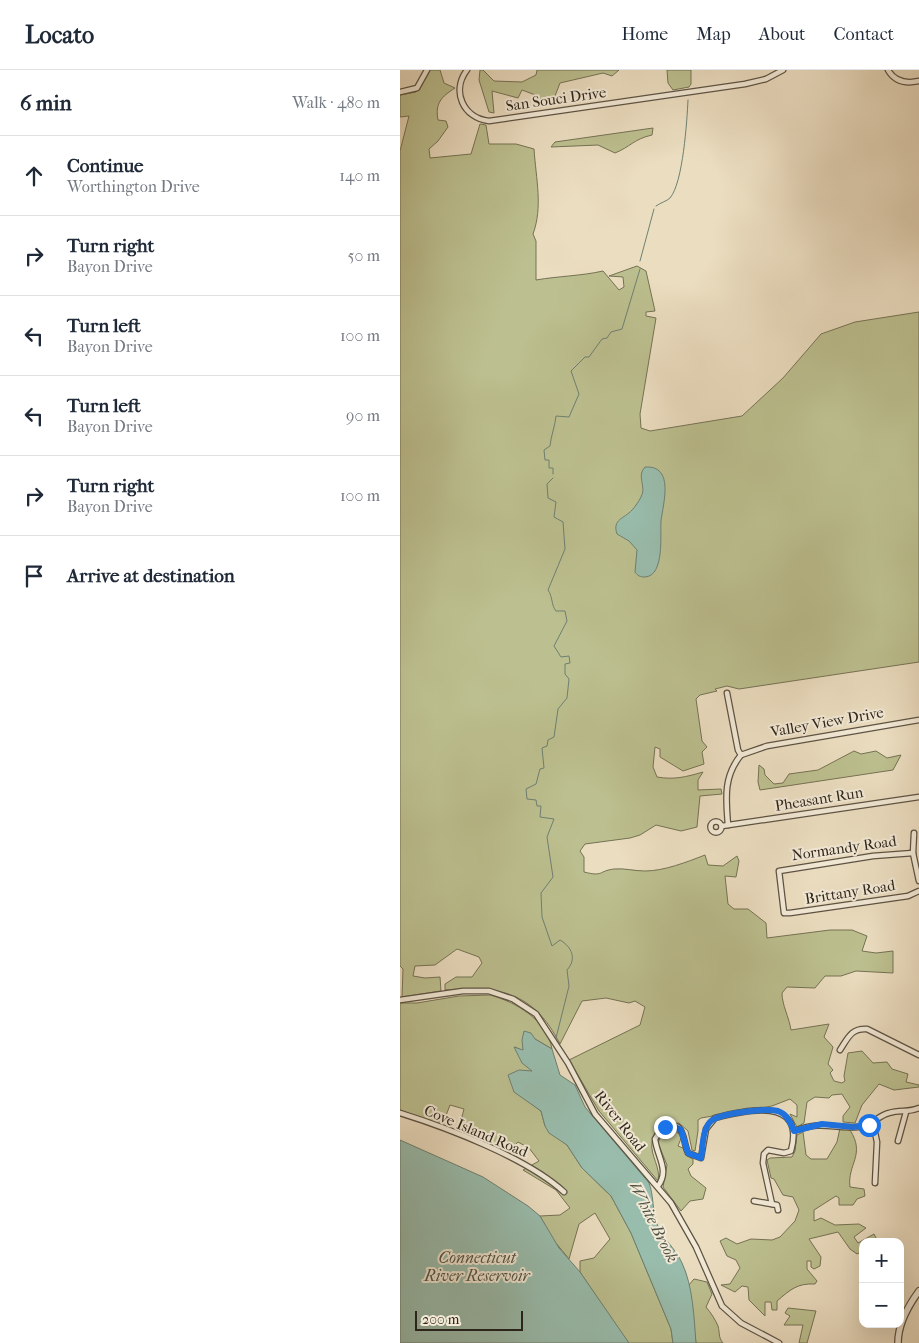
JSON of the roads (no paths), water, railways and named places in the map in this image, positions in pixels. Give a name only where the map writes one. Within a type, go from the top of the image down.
[{"type":"street","points":[[400,92],[417,88],[427,70]]},
{"type":"street","name":"San Souci Drive","points":[[467,70],[460,82],[462,102],[470,114],[489,121],[746,84],[766,79],[782,70]]},
{"type":"street","points":[[888,70],[897,80],[905,82],[919,80]]},
{"type":"street","points":[[727,693],[738,750],[741,755]]},
{"type":"street","name":"Valley View Drive","points":[[741,755],[767,746],[919,720]]},
{"type":"street","name":"Pheasant Run","points":[[741,755],[729,772],[725,826],[919,797]]},
{"type":"street","points":[[914,833],[913,853],[919,872],[919,881]]},
{"type":"street","name":"Normandy Road","points":[[784,912],[779,871],[873,856],[913,853]]},
{"type":"street","name":"Brittany Road","points":[[784,912],[908,896],[919,891]]},
{"type":"street","name":"River Road","points":[[400,1000],[463,992],[489,991],[513,999],[536,1014],[568,1063],[595,1114],[658,1186],[686,1227],[722,1306],[741,1323],[778,1343]]},
{"type":"street","points":[[840,1050],[851,1032],[857,1028],[867,1029],[919,1055]]},
{"type":"street","points":[[794,1131],[821,1124],[857,1127],[873,1123],[888,1113],[906,1112],[919,1108]]},
{"type":"street","points":[[658,1186],[663,1178],[664,1170],[655,1138],[658,1131],[665,1127],[673,1126],[681,1130],[688,1153],[701,1158],[706,1129],[715,1118],[753,1111],[777,1111],[790,1122],[794,1131],[791,1151],[784,1153],[768,1150],[764,1154],[772,1204]]},
{"type":"street","points":[[898,1141],[906,1112]]},
{"type":"street","name":"Cove Island Road","points":[[400,1113],[506,1155],[544,1176],[564,1192]]},
{"type":"street","points":[[873,1123],[877,1141],[875,1183]]},
{"type":"street","points":[[754,1201],[778,1206],[778,1210]]},
{"type":"street","points":[[898,1343],[899,1330],[906,1312],[919,1291]]},
{"type":"water","points":[[645,467],[654,468],[660,472],[664,479],[665,496],[661,521],[659,562],[656,570],[651,575],[645,577],[639,576],[635,572],[637,550],[629,541],[617,534],[616,525],[617,522],[632,510],[643,493],[641,474]]},
{"type":"water","points":[[524,1031],[531,1033],[535,1039],[552,1049],[560,1075],[575,1085],[585,1107],[649,1183],[657,1224],[679,1258],[689,1282],[696,1343],[673,1343],[671,1329],[631,1233],[611,1196],[582,1168],[567,1145],[549,1133],[541,1111],[514,1092],[508,1075],[519,1070],[532,1071],[522,1063],[514,1047],[523,1050],[522,1040]]},
{"type":"water","name":"Connecticut River Reservoir","points":[[400,1140],[483,1177],[540,1216],[559,1248],[580,1272],[629,1343],[400,1343]]},
{"type":"waterway","name":"White Brook","points":[[656,206],[670,198],[678,179],[684,151],[688,100]]},
{"type":"waterway","name":"White Brook","points":[[640,261],[654,209]]},
{"type":"waterway","name":"White Brook","points":[[553,474],[553,468],[549,468],[549,460],[545,460],[544,450],[550,446],[556,416],[569,417],[579,394],[571,371],[585,357],[589,357],[602,339],[607,338],[611,332],[622,329],[640,269]]},
{"type":"waterway","name":"White Brook","points":[[553,478],[547,484],[548,498],[556,502],[554,517],[563,522],[565,549],[548,590],[556,611],[565,611],[567,621],[554,646],[561,657],[569,656],[570,663],[565,664],[565,674],[569,679],[567,698],[558,709],[554,737],[548,740],[547,746],[542,748],[544,768],[540,769],[536,784],[526,789],[527,799],[536,800],[537,806],[541,806],[540,817],[554,819],[547,837],[553,877],[541,893],[542,917],[552,946],[560,940],[568,946],[572,954],[572,962],[567,970],[569,986],[556,1038]]}]
